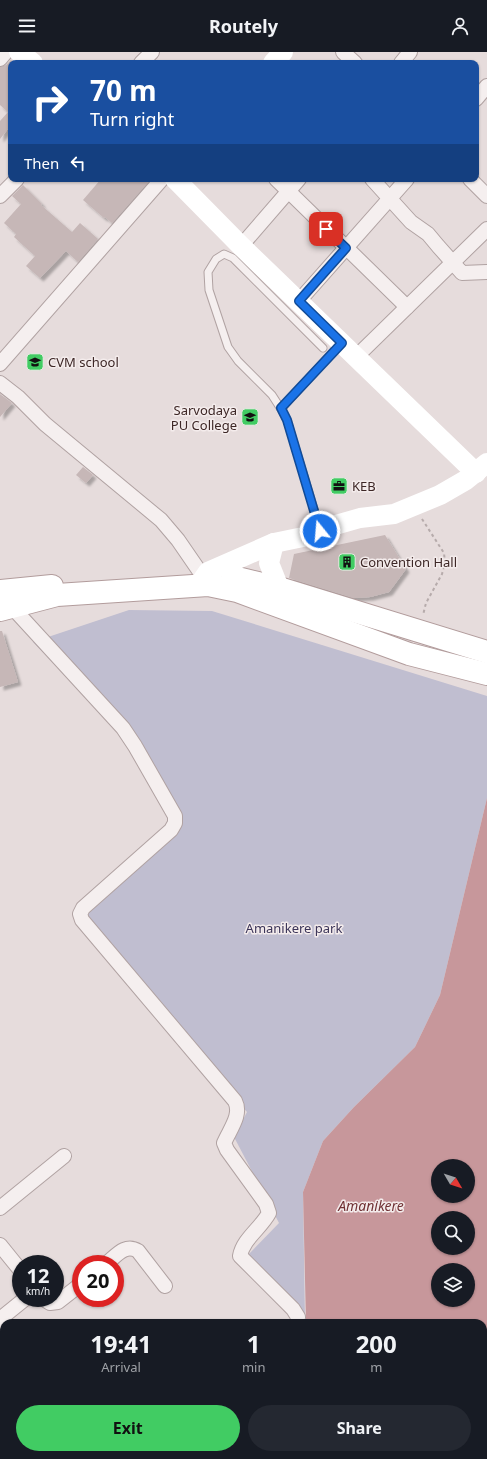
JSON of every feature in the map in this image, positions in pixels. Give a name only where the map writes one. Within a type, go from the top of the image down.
[{"type":"main road","points":[[19,52],[29,60]]},
{"type":"main road","points":[[275,60],[283,52]]},
{"type":"main road","points":[[178,182],[241,246],[299,301],[332,345],[356,357],[481,468],[440,495],[394,514],[360,518],[303,537],[274,544],[202,576]]},
{"type":"main road","points":[[274,544],[269,563],[279,588]]},
{"type":"main road","points":[[202,576],[208,584],[237,591],[409,654],[487,674]]},
{"type":"main road","points":[[4,603],[202,576],[279,588],[487,652]]},
{"type":"street","points":[[0,59],[6,52]]},
{"type":"street","points":[[145,60],[152,52]]},
{"type":"street","points":[[343,52],[352,60]]},
{"type":"street","points":[[403,60],[410,52]]},
{"type":"street","points":[[479,95],[487,86]]},
{"type":"street","points":[[0,196],[14,182]]},
{"type":"street","points":[[0,364],[159,182]]},
{"type":"street","points":[[279,182],[407,307]]},
{"type":"street","points":[[241,246],[296,182]]},
{"type":"street","points":[[375,182],[411,222],[428,234],[462,273],[487,272]]},
{"type":"street","points":[[299,301],[404,182]]},
{"type":"street","points":[[473,182],[487,196]]},
{"type":"street","points":[[356,357],[487,229]]},
{"type":"street","points":[[0,383],[18,397],[45,424],[161,520],[178,540],[202,576]]},
{"type":"street","points":[[4,603],[123,728],[175,816],[175,823],[171,830],[83,908],[80,914],[82,920],[235,1100],[238,1108],[237,1115],[224,1143],[227,1150],[266,1204],[269,1213],[265,1220],[241,1248],[240,1256],[293,1309],[298,1319]]},
{"type":"street","points":[[0,1208],[64,1156]]},
{"type":"street","points":[[0,1245],[12,1260]]},
{"type":"street","points":[[117,1255],[126,1248],[132,1248],[138,1251],[165,1286]]},
{"type":"street","points":[[64,1297],[72,1291]]},
{"type":"street","points":[[0,1319],[15,1307]]},
{"type":"lane","points":[[281,408],[332,345],[233,258],[224,254],[216,259],[208,272],[210,290],[228,347],[238,361],[272,396],[281,408],[287,420],[320,531]]},
{"type":"path","points":[[416,505],[423,522],[444,553],[445,563],[442,574],[426,603],[419,631]]},
{"type":"green space","name":"Amanikere park","points":[[129,610],[212,611],[487,696],[487,798],[440,995],[415,1047],[354,1107],[323,1141],[303,1192],[305,1319],[302,1319],[248,1255],[279,1223],[234,1137],[247,1112],[73,913],[177,823],[157,770],[33,642]]},
{"type":"water","name":"Amanikere","points":[[487,798],[487,1319],[306,1319],[303,1192],[323,1141],[354,1107],[415,1047],[440,995]]},
{"type":"building","points":[[8,63],[8,112],[0,105],[0,67]]},
{"type":"building","points":[[8,112],[8,129],[0,139],[0,121]]},
{"type":"building","points":[[98,182],[148,182],[112,223],[83,200]]},
{"type":"building","points":[[23,185],[42,204],[41,205],[72,232],[80,223],[98,239],[78,262],[66,251],[40,278],[26,266],[35,256],[14,237],[16,234],[4,223],[21,204],[12,196]]},
{"type":"building","points":[[0,394],[12,403],[0,417]]},
{"type":"building","points":[[83,467],[93,475],[86,483],[76,475]]},
{"type":"building","name":"Convention Hall","points":[[385,535],[406,569],[389,592],[370,597],[354,598],[289,578],[294,554]]},
{"type":"building","points":[[0,631],[2,631],[18,682],[0,687]]},
{"type":"place","name":"CVM school","points":[[35,362]]},
{"type":"place","name":"Sarvodaya PU College","points":[[250,417]]},
{"type":"place","name":"KEB","points":[[339,486]]},
{"type":"place","name":"Convention Hall","points":[[347,562]]},
{"type":"route","points":[[320,531],[287,420],[281,408],[342,343],[299,301],[346,248],[326,229]]}]
